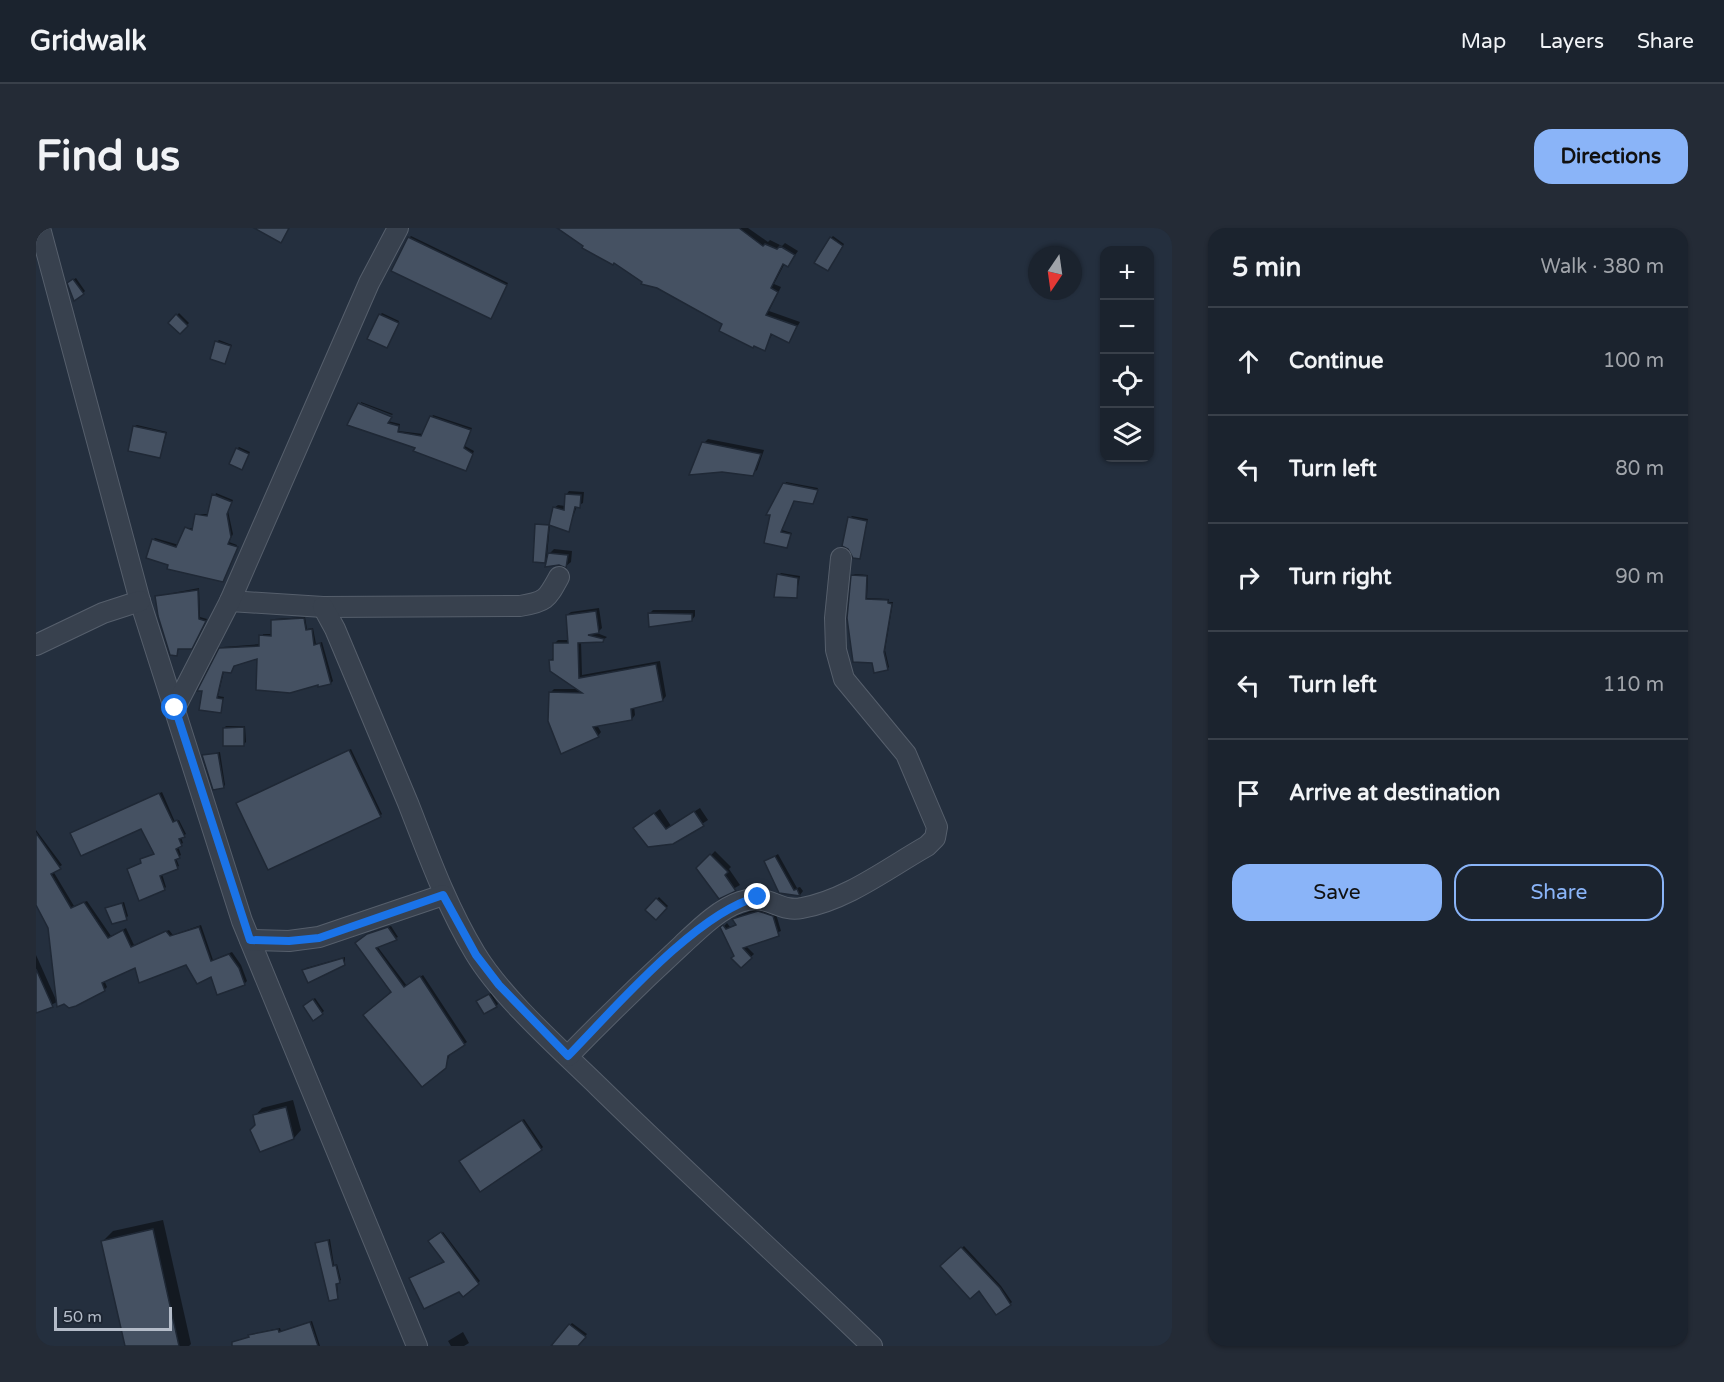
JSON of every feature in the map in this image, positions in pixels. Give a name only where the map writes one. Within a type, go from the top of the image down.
[{"type":"street","points":[[40,228],[140,602],[250,940],[417,1346]]},
{"type":"street","points":[[175,708],[230,601],[369,283],[398,228]]},
{"type":"street","points":[[568,1056],[643,980],[704,925],[738,902],[758,897],[784,907],[801,908],[836,898],[927,846],[935,838],[937,827],[906,754],[844,679],[836,650],[835,618],[841,558]]},
{"type":"street","points":[[230,601],[323,607],[540,603],[548,596],[559,577]]},
{"type":"street","points":[[36,645],[104,613],[140,602]]},
{"type":"street","points":[[323,607],[335,629],[408,802],[443,895],[476,955],[499,985],[568,1056],[704,1190],[788,1264],[872,1346]]},
{"type":"street","points":[[250,940],[289,941],[319,938],[443,895]]},
{"type":"building","points":[[254,228],[289,228],[281,243]]},
{"type":"building","points":[[557,228],[739,228],[763,246],[765,244],[777,249],[780,246],[795,255],[788,267],[783,264],[771,288],[778,292],[766,315],[797,326],[789,343],[771,334],[765,351],[754,346],[753,348],[719,331],[722,324],[657,288],[641,284],[642,282],[614,263],[613,265],[582,248],[583,246]]},
{"type":"building","points":[[408,237],[507,285],[491,319],[391,271]]},
{"type":"building","points":[[830,237],[843,246],[828,271],[814,263]]},
{"type":"building","points":[[73,279],[84,294],[74,301],[67,283]]},
{"type":"building","points":[[176,314],[188,326],[180,334],[168,323]]},
{"type":"building","points":[[379,314],[399,323],[387,348],[367,339]]},
{"type":"building","points":[[215,341],[231,346],[225,364],[210,359]]},
{"type":"building","points":[[358,403],[392,417],[388,423],[399,426],[398,432],[421,436],[430,416],[471,430],[464,448],[473,454],[466,471],[413,451],[415,448],[347,425]]},
{"type":"building","points":[[133,426],[166,433],[160,458],[128,451]]},
{"type":"building","points":[[702,442],[761,454],[753,476],[722,472],[689,475]]},
{"type":"building","points":[[236,448],[249,454],[242,470],[229,464]]},
{"type":"building","points":[[783,483],[818,490],[813,504],[794,501],[781,532],[791,534],[787,548],[764,543],[770,515],[766,515]]},
{"type":"building","points":[[212,494],[232,502],[227,514],[231,537],[228,544],[238,547],[223,582],[167,569],[168,565],[146,558],[152,539],[176,547],[185,527],[192,530],[195,514],[207,516]]},
{"type":"building","points":[[565,494],[581,495],[580,508],[575,507],[569,532],[549,525],[553,507],[564,510]]},
{"type":"building","points":[[848,517],[867,521],[860,559],[853,558],[848,549],[842,546]]},
{"type":"building","points":[[535,524],[549,525],[545,563],[533,562]]},
{"type":"building","points":[[548,553],[568,555],[566,568],[559,565],[545,567]]},
{"type":"building","points":[[777,574],[798,578],[797,598],[774,597]]},
{"type":"building","points":[[851,575],[867,576],[866,599],[888,600],[888,603],[892,604],[884,652],[888,670],[874,673],[872,663],[853,662],[847,618]]},
{"type":"building","points":[[198,590],[199,619],[206,621],[192,649],[178,649],[177,656],[170,655],[158,616],[155,596]]},
{"type":"building","points":[[596,611],[599,633],[588,635],[604,639],[603,642],[578,643],[579,678],[656,664],[663,701],[631,709],[632,720],[593,727],[599,737],[561,754],[548,721],[549,692],[582,693],[550,671],[549,660],[553,660],[553,643],[568,643],[566,615]]},
{"type":"building","points":[[648,613],[692,614],[692,621],[649,627]]},
{"type":"building","points":[[304,618],[306,630],[312,629],[314,645],[320,643],[331,684],[318,687],[318,685],[290,693],[256,690],[257,659],[234,666],[231,673],[223,672],[217,698],[223,699],[221,713],[199,710],[202,691],[197,691],[219,648],[259,646],[259,635],[271,636],[271,620]]},
{"type":"building","points":[[244,727],[244,746],[223,746],[223,728]]},
{"type":"building","points":[[349,750],[381,817],[268,870],[236,803]]},
{"type":"building","points":[[218,753],[224,788],[213,790],[202,755]]},
{"type":"building","points":[[159,793],[173,822],[177,820],[185,837],[179,839],[182,846],[176,849],[180,858],[175,860],[178,869],[160,876],[165,890],[139,901],[127,869],[141,863],[140,859],[154,854],[141,829],[81,856],[70,833]]},
{"type":"building","points":[[694,811],[704,826],[673,844],[648,847],[633,828],[654,813],[666,829]]},
{"type":"building","points":[[36,833],[61,869],[51,874],[71,908],[84,902],[108,938],[123,930],[131,947],[166,931],[170,936],[199,927],[211,961],[229,954],[239,968],[245,985],[217,995],[211,977],[197,984],[186,965],[139,983],[135,968],[102,983],[105,991],[76,1006],[69,1008],[64,1004],[57,1007],[48,928],[36,905]]},
{"type":"building","points":[[710,854],[728,872],[725,875],[736,891],[719,899],[696,868]]},
{"type":"building","points":[[775,856],[794,890],[797,889],[800,896],[779,893],[764,861]]},
{"type":"building","points":[[656,898],[667,908],[656,920],[645,910]]},
{"type":"building","points":[[122,903],[127,920],[112,924],[105,908]]},
{"type":"building","points":[[758,911],[773,916],[779,936],[743,948],[752,958],[741,968],[731,958],[734,956],[720,927],[723,925],[726,929],[736,925],[732,919]]},
{"type":"building","points":[[388,927],[397,940],[376,948],[404,987],[420,976],[465,1045],[448,1056],[446,1068],[422,1087],[363,1015],[391,992],[355,943],[367,934]]},
{"type":"building","points":[[343,958],[345,965],[308,983],[302,970]]},
{"type":"building","points":[[36,969],[53,1007],[36,1013]]},
{"type":"building","points":[[489,994],[497,1007],[484,1014],[476,1001]]},
{"type":"building","points":[[313,999],[323,1014],[313,1021],[303,1006]]},
{"type":"building","points":[[286,1107],[294,1139],[260,1152],[250,1130],[255,1125],[253,1115]]},
{"type":"building","points":[[522,1120],[542,1150],[480,1192],[459,1161]]},
{"type":"building","points":[[153,1229],[179,1346],[125,1346],[101,1241]]},
{"type":"building","points":[[441,1232],[479,1284],[463,1297],[459,1292],[424,1309],[409,1278],[444,1262],[428,1241]]},
{"type":"building","points":[[328,1240],[333,1266],[336,1265],[340,1283],[336,1284],[338,1299],[329,1301],[315,1243]]},
{"type":"building","points":[[961,1247],[1000,1288],[1011,1305],[996,1315],[979,1291],[970,1299],[940,1266]]},
{"type":"building","points":[[310,1322],[318,1346],[232,1346],[232,1342],[249,1337],[248,1335],[278,1329],[279,1332]]},
{"type":"building","points":[[569,1324],[586,1337],[578,1346],[551,1346]]},
{"type":"route","points":[[175,708],[186,748],[250,940],[289,941],[319,938],[443,895],[476,955],[499,985],[568,1056],[643,980],[704,925],[738,902],[758,897]]}]
